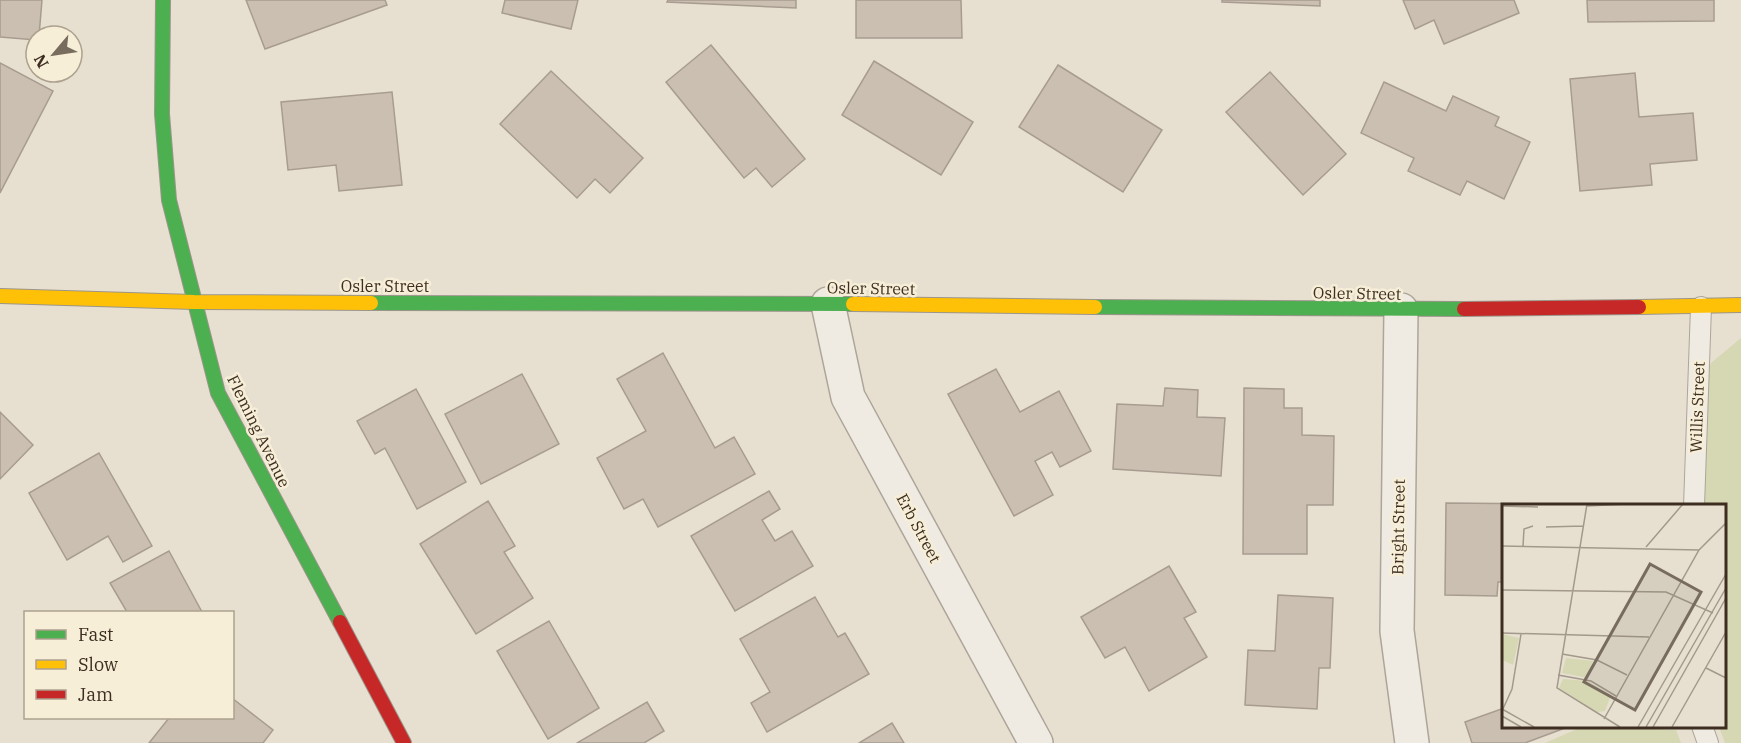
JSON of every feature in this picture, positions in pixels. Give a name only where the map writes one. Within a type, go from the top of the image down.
[{"type":"street","name":"Fleming Avenue","points":[[163,0],[162,114],[169,200],[218,393],[404,743]]},
{"type":"street","name":"Osler Street","points":[[0,296],[194,302],[828,304],[1401,310],[1741,305]]},
{"type":"street","name":"Erb Street","points":[[828,304],[848,397],[1036,743]]},
{"type":"street","name":"Bright Street","points":[[1401,310],[1396,631],[1412,743]]},
{"type":"lane","name":"Willis Street","points":[[1694,504],[1701,307]]},
{"type":"lane","points":[[1703,728],[1708,743]]},
{"type":"green space","points":[[1741,338],[1741,743],[1725,743],[1719,728],[1726,728],[1726,504],[1698,504],[1697,397],[1711,363]]},
{"type":"green space","points":[[1579,728],[1630,728],[1676,730],[1681,743],[1545,743]]},
{"type":"building","points":[[0,0],[42,0],[40,24],[24,24],[24,39],[0,37]]},
{"type":"building","points":[[246,0],[385,0],[387,5],[265,49]]},
{"type":"building","points":[[505,0],[578,0],[571,29],[502,13]]},
{"type":"building","points":[[668,0],[796,0],[796,8],[667,2]]},
{"type":"building","points":[[856,0],[961,0],[962,38],[856,38]]},
{"type":"building","points":[[1222,0],[1320,0],[1320,6],[1222,2]]},
{"type":"building","points":[[1403,0],[1514,0],[1519,13],[1444,44],[1434,20],[1415,29]]},
{"type":"building","points":[[1587,0],[1714,0],[1714,21],[1588,22]]},
{"type":"building","points":[[711,45],[805,159],[772,187],[756,168],[744,178],[666,82]]},
{"type":"building","points":[[874,61],[973,122],[941,175],[842,115]]},
{"type":"building","points":[[0,63],[24,76],[24,84],[40,84],[53,91],[0,193]]},
{"type":"building","points":[[1058,65],[1162,130],[1123,192],[1019,127]]},
{"type":"building","points":[[551,71],[643,158],[610,193],[595,179],[577,198],[500,124]]},
{"type":"building","points":[[1270,72],[1346,154],[1303,195],[1226,112]]},
{"type":"building","points":[[1635,73],[1639,117],[1693,113],[1697,160],[1650,164],[1652,185],[1580,191],[1570,79]]},
{"type":"building","points":[[1384,82],[1446,111],[1453,96],[1499,117],[1495,126],[1530,142],[1504,199],[1467,181],[1460,195],[1408,171],[1414,158],[1361,133]]},
{"type":"building","points":[[392,92],[402,185],[339,191],[336,165],[288,170],[281,102]]},
{"type":"building","points":[[663,353],[715,448],[734,437],[755,474],[658,527],[643,499],[624,509],[597,458],[646,431],[617,379]]},
{"type":"building","points":[[996,369],[1020,412],[1059,391],[1091,451],[1060,467],[1052,452],[1035,461],[1053,495],[1014,516],[948,394]]},
{"type":"building","points":[[522,374],[559,444],[481,484],[445,414]]},
{"type":"building","points":[[1165,388],[1198,390],[1197,417],[1225,418],[1221,476],[1113,469],[1117,404],[1163,406]]},
{"type":"building","points":[[1244,388],[1284,389],[1284,408],[1302,408],[1302,435],[1334,436],[1333,505],[1307,505],[1307,554],[1243,554]]},
{"type":"building","points":[[416,389],[466,482],[417,509],[385,448],[375,454],[357,421]]},
{"type":"building","points":[[0,412],[33,445],[0,479]]},
{"type":"building","points":[[99,453],[152,546],[123,562],[108,536],[67,560],[29,493]]},
{"type":"building","points":[[769,491],[780,509],[762,520],[775,541],[792,531],[813,566],[735,611],[691,536]]},
{"type":"building","points":[[488,501],[515,546],[504,552],[533,598],[476,634],[420,544]]},
{"type":"building","points":[[1446,503],[1540,504],[1502,504],[1502,582],[1498,582],[1497,596],[1445,595]]},
{"type":"building","points":[[169,551],[201,611],[126,611],[110,583]]},
{"type":"building","points":[[1169,566],[1196,612],[1184,618],[1207,657],[1149,691],[1125,647],[1105,658],[1081,617]]},
{"type":"building","points":[[1278,595],[1333,598],[1330,668],[1319,668],[1317,709],[1245,705],[1248,650],[1275,651]]},
{"type":"building","points":[[815,597],[838,637],[845,633],[869,674],[767,732],[751,703],[770,692],[740,639]]},
{"type":"building","points":[[549,621],[599,708],[548,739],[497,651]]},
{"type":"building","points":[[234,700],[273,730],[263,743],[149,743],[168,719],[234,719]]},
{"type":"building","points":[[647,702],[664,731],[644,743],[577,743]]},
{"type":"building","points":[[1502,709],[1502,728],[1565,728],[1525,743],[1472,743],[1465,722]]},
{"type":"building","points":[[892,723],[904,743],[859,743]]},
{"type":"traffic: fast","points":[[163,0],[162,114],[169,200],[218,393],[340,622]]},
{"type":"traffic: fast","points":[[371,303],[853,304]]},
{"type":"traffic: fast","points":[[1095,307],[1464,309]]},
{"type":"traffic: slow","points":[[0,296],[194,302],[371,303]]},
{"type":"traffic: slow","points":[[853,304],[1095,307]]},
{"type":"traffic: slow","points":[[1639,307],[1741,305]]},
{"type":"traffic: jam","points":[[1464,309],[1639,307]]},
{"type":"traffic: jam","points":[[340,622],[404,743]]}]
